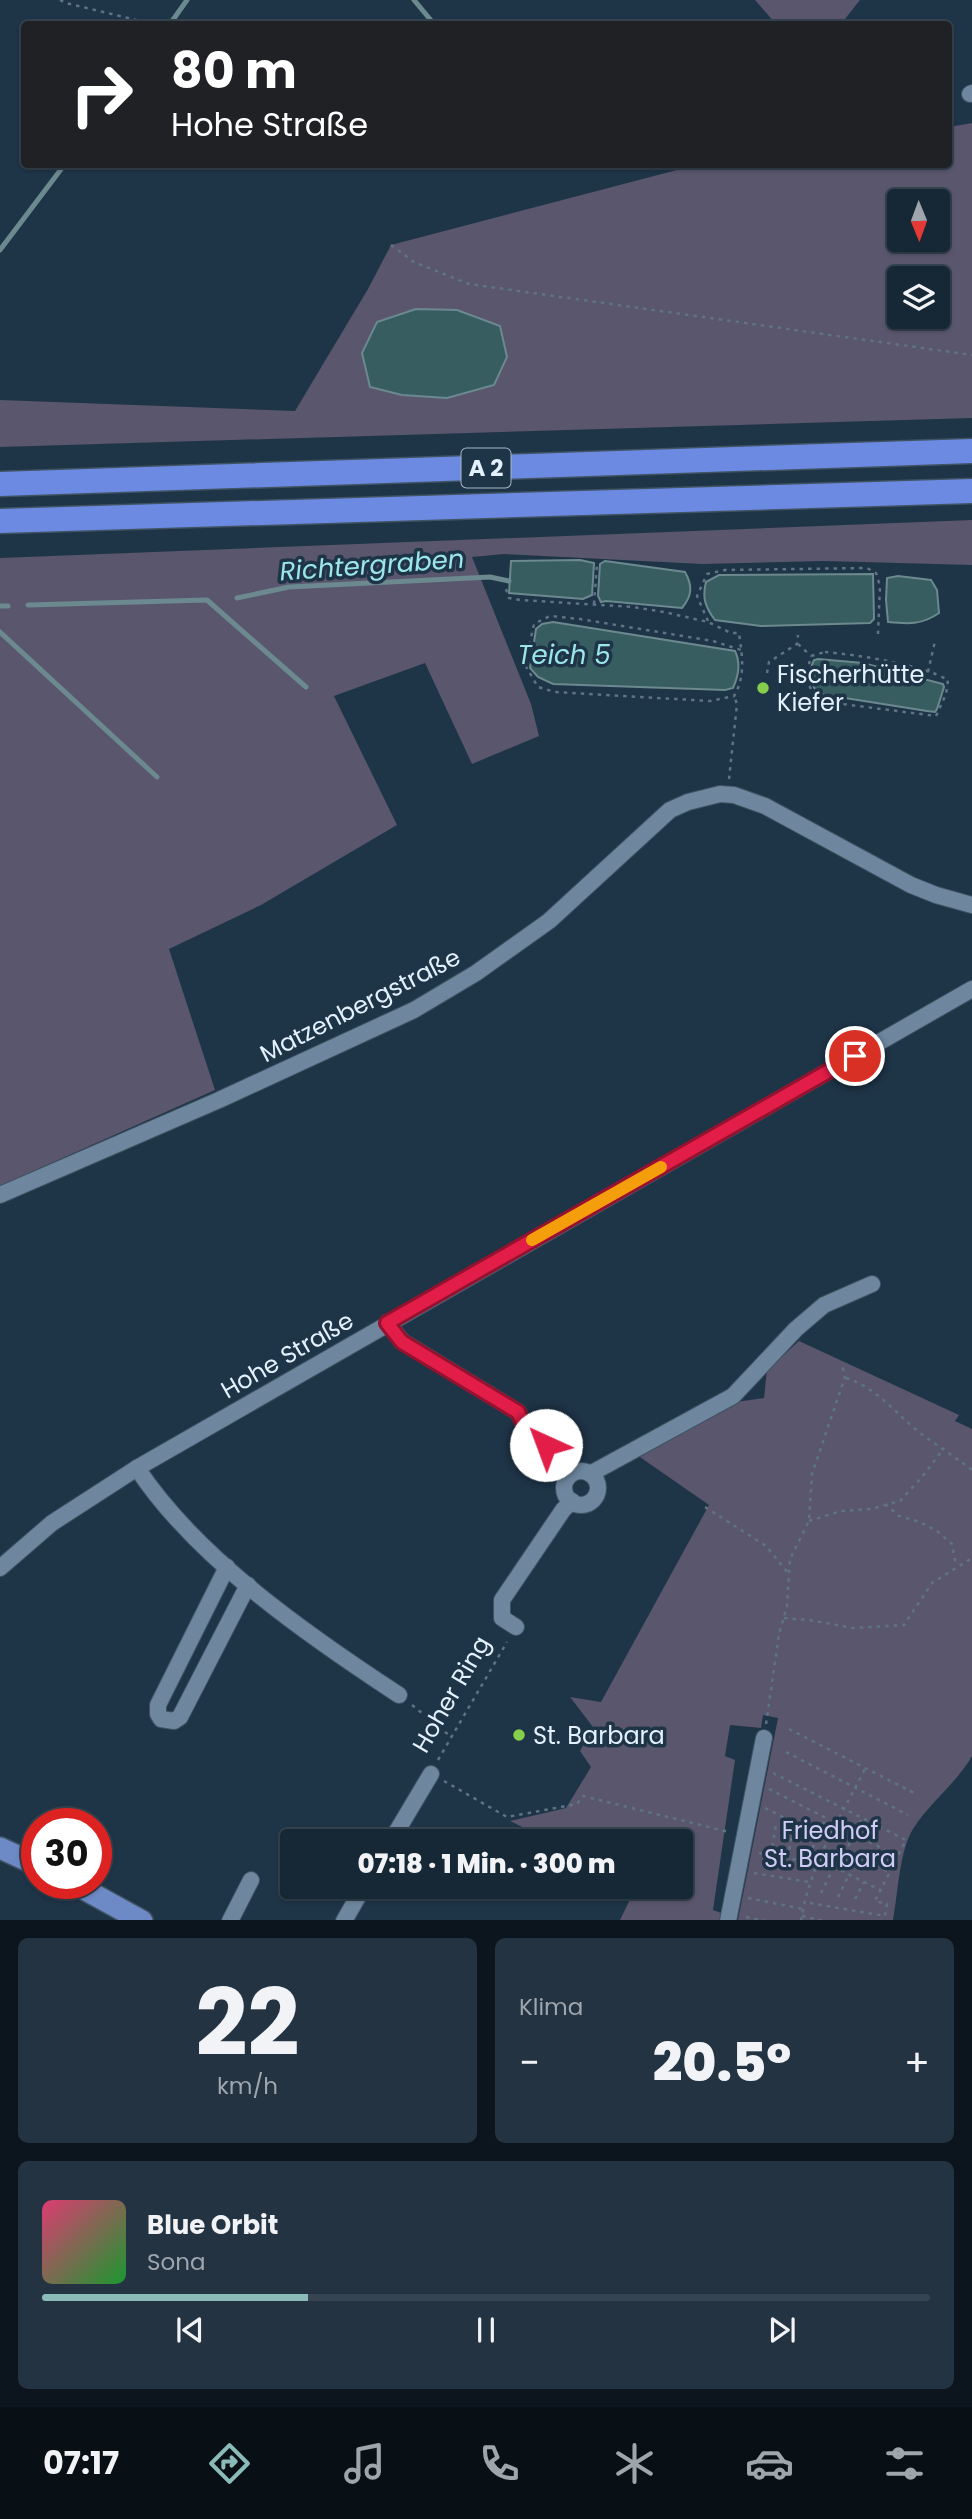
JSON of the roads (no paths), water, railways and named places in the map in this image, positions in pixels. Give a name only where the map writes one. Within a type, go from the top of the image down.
[{"type":"highway","name":"A 2","points":[[0,484],[972,451]]},
{"type":"highway","name":"A 2","points":[[0,521],[972,491]]},
{"type":"main road","points":[[0,1848],[21,1858]]},
{"type":"main road","points":[[95,1899],[114,1913],[142,1920]]},
{"type":"street","name":"Matzenbergstraße","points":[[0,1195],[219,1100],[414,1010],[476,973],[549,921],[664,814],[688,802],[727,794],[765,806],[911,885],[972,905]]},
{"type":"street","name":"Hohe Straße","points":[[0,1568],[52,1523],[137,1468],[972,989]]},
{"type":"street","points":[[572,1502],[564,1490],[565,1481],[571,1474],[581,1471],[590,1474],[733,1396],[796,1329],[824,1305],[872,1284]]},
{"type":"street","points":[[387,1323],[402,1342],[518,1412],[528,1433],[564,1456],[571,1474]]},
{"type":"street","points":[[137,1468],[160,1500],[227,1567],[320,1642],[399,1695]]},
{"type":"street","name":"Hoher Ring","points":[[516,1627],[502,1618],[502,1600],[563,1510],[572,1502],[580,1505],[593,1499],[597,1486],[590,1474]]},
{"type":"street","points":[[227,1567],[159,1705],[158,1714],[162,1719],[167,1722],[180,1717],[248,1585]]},
{"type":"street","points":[[736,1918],[743,1842],[764,1738]]},
{"type":"street","points":[[398,1829],[431,1774]]},
{"type":"street","points":[[230,1920],[251,1880]]},
{"type":"street","points":[[344,1920],[356,1899]]},
{"type":"water","points":[[416,309],[457,310],[500,326],[507,357],[494,385],[447,398],[402,395],[370,387],[362,353],[377,322]]},
{"type":"water","points":[[580,560],[594,563],[592,595],[583,599],[509,593],[511,561]]},
{"type":"water","points":[[605,561],[685,572],[690,586],[688,599],[682,608],[601,602],[598,596],[600,564]]},
{"type":"water","points":[[873,574],[874,619],[870,623],[761,626],[715,620],[704,597],[706,582],[719,575]]},
{"type":"water","points":[[898,576],[931,580],[937,590],[939,613],[915,623],[888,622],[887,578]]},
{"type":"water","name":"Teich 5","points":[[553,622],[735,651],[738,665],[733,688],[725,690],[553,684],[538,677],[530,668],[536,629],[542,624]]},
{"type":"water","points":[[814,660],[863,663],[943,684],[937,709],[935,712],[927,711],[820,694],[812,683],[811,674]]},
{"type":"waterway","points":[[172,21],[187,0]]},
{"type":"waterway","points":[[414,0],[432,21]]},
{"type":"waterway","points":[[0,250],[62,168]]},
{"type":"waterway","name":"Richtergraben","points":[[237,598],[289,587],[490,577],[509,581]]},
{"type":"waterway","name":"Richtergraben","points":[[28,605],[207,600],[306,687]]},
{"type":"waterway","name":"Richtergraben","points":[[0,606],[8,606]]},
{"type":"waterway","points":[[0,632],[157,777]]},
{"type":"place","name":"Fischerhütte Kiefer","points":[[763,688]]},
{"type":"place","name":"St. Barbara","points":[[519,1735]]},
{"type":"park label","name":"Friedhof St. Barbara","points":[[830,1844]]}]
